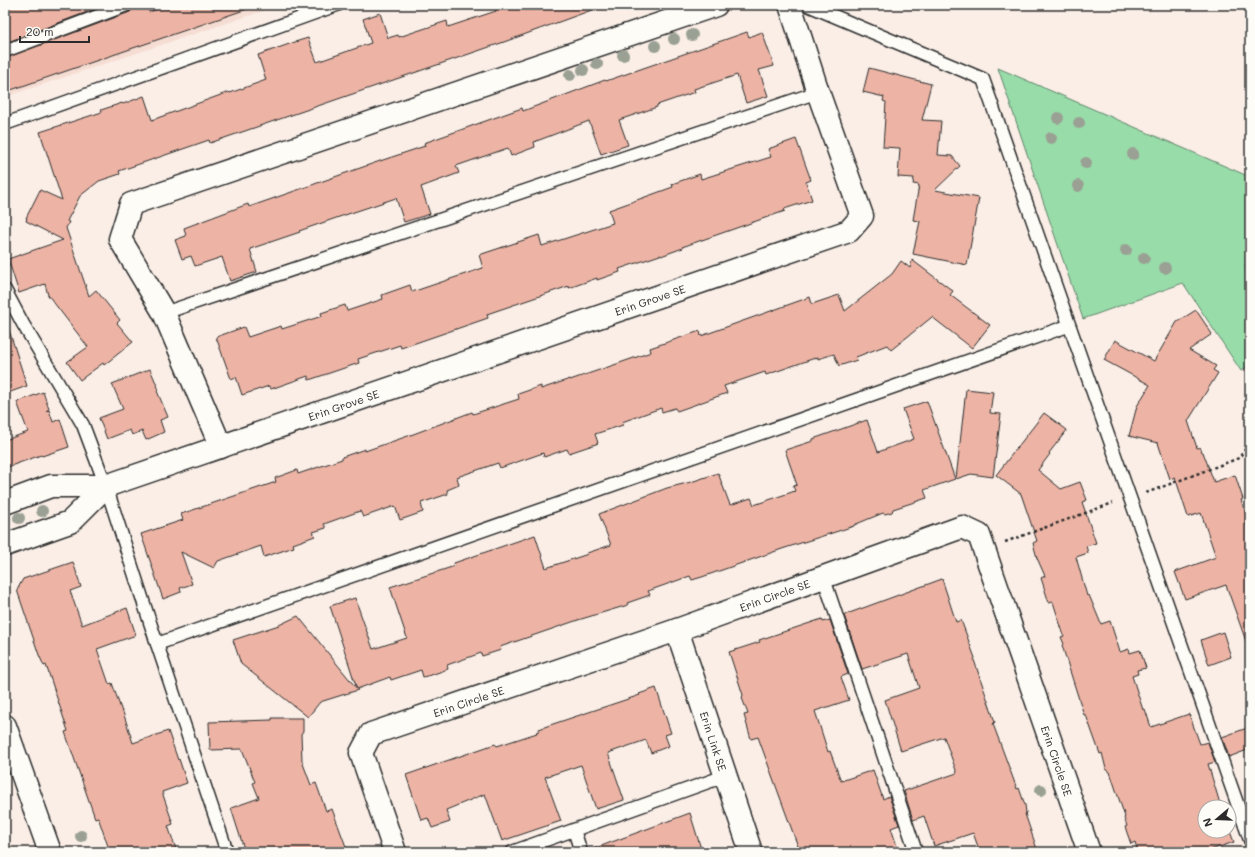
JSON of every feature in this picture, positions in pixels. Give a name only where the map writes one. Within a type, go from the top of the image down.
[{"type":"street","points":[[222,447],[164,313],[120,239],[131,204],[716,5]]},
{"type":"street","name":"Erin Grove SE","points":[[5,502],[51,486],[106,486],[850,231],[862,216],[818,92],[790,5]]},
{"type":"street","name":"Erin Grove SE","points":[[5,545],[70,522],[106,486]]},
{"type":"street","name":"Erin Circle SE","points":[[395,852],[361,753],[371,734],[677,630],[962,527],[978,535],[1089,852]]},
{"type":"street","name":"Erin Link SE","points":[[677,630],[751,852]]},
{"type":"street","points":[[5,726],[50,852]]},
{"type":"lane","points":[[5,51],[127,5]]},
{"type":"lane","points":[[5,124],[337,5]]},
{"type":"lane","points":[[808,5],[982,79],[1250,840]]},
{"type":"lane","points":[[164,313],[818,92]]},
{"type":"lane","points":[[5,290],[23,324],[84,424],[106,486],[227,852]]},
{"type":"lane","points":[[157,644],[1068,326]]},
{"type":"lane","points":[[823,576],[916,852]]},
{"type":"lane","points":[[512,852],[725,776]]},
{"type":"lane","points":[[574,830],[581,852]]},
{"type":"shaded area","points":[[5,5],[281,5],[5,97]]},
{"type":"green space","points":[[998,68],[1250,177],[1250,262],[1245,264],[1250,305],[1250,365],[1241,371],[1183,283],[1083,319]]},
{"type":"building","points":[[5,5],[106,5],[5,43]]},
{"type":"building","points":[[134,5],[148,5],[149,12],[170,5],[249,5],[250,8],[5,92],[5,58],[130,12]]},
{"type":"building","points":[[494,5],[599,5],[600,7],[504,42],[210,143],[209,140],[119,171],[120,174],[99,181],[80,196],[67,221],[69,222],[66,228],[89,296],[96,290],[120,320],[117,323],[133,342],[104,365],[103,363],[80,380],[67,362],[88,347],[48,295],[45,284],[19,293],[8,259],[63,240],[26,221],[26,218],[40,190],[62,200],[40,132],[102,112],[101,110],[144,96],[152,120],[229,92],[230,93],[266,80],[258,55],[308,38],[317,62],[371,43],[363,19],[380,13],[388,38],[398,35],[399,37],[447,21],[448,27],[496,11]]},
{"type":"building","points":[[747,32],[749,37],[762,32],[774,66],[759,70],[768,96],[746,103],[737,75],[694,89],[695,92],[619,120],[628,145],[601,154],[589,121],[534,142],[535,147],[511,156],[508,148],[456,166],[459,173],[421,187],[430,214],[404,222],[396,198],[342,216],[250,249],[257,272],[230,281],[222,257],[195,266],[191,256],[182,259],[175,240],[186,236],[184,228],[248,204],[249,207],[425,146],[424,143],[522,108],[523,111],[605,80],[606,81]]},
{"type":"building","points":[[869,68],[931,84],[922,120],[941,121],[938,155],[952,156],[960,166],[935,190],[979,198],[967,265],[913,254],[920,221],[913,220],[919,185],[913,184],[914,178],[898,177],[900,148],[883,147],[886,102],[883,101],[884,97],[863,92]]},
{"type":"building","points":[[796,139],[811,180],[806,182],[812,200],[784,209],[785,211],[682,247],[683,248],[661,256],[660,255],[619,269],[620,272],[569,288],[569,286],[487,314],[488,318],[401,348],[400,345],[358,359],[359,363],[309,380],[308,376],[271,389],[269,386],[242,395],[236,377],[231,379],[216,337],[244,327],[248,337],[281,326],[282,329],[322,316],[321,313],[345,305],[347,311],[383,299],[382,295],[410,285],[412,292],[483,268],[479,255],[539,235],[542,246],[613,223],[609,210],[673,187],[672,184],[700,174],[701,179],[771,157],[768,149]]},
{"type":"building","points":[[912,260],[953,291],[950,295],[990,325],[972,348],[932,317],[891,350],[887,345],[856,357],[857,360],[839,366],[834,354],[818,359],[818,357],[766,375],[765,372],[724,386],[727,393],[677,411],[675,408],[662,412],[661,408],[622,422],[623,425],[595,434],[598,443],[596,444],[569,453],[567,449],[544,457],[543,453],[500,468],[498,463],[457,477],[459,485],[447,490],[448,494],[421,503],[423,512],[400,520],[395,506],[363,517],[360,511],[324,524],[326,528],[313,532],[315,536],[293,544],[294,547],[264,557],[261,546],[218,561],[214,568],[181,552],[192,584],[180,588],[181,592],[163,599],[141,534],[183,520],[181,514],[276,482],[275,478],[297,470],[298,474],[342,459],[342,457],[365,449],[365,451],[472,412],[473,414],[519,399],[518,394],[541,386],[541,389],[611,366],[651,352],[650,348],[700,331],[701,336],[810,297],[812,304],[839,295],[845,311],[892,274],[901,261],[910,268]]},
{"type":"building","points":[[1196,310],[1212,334],[1189,350],[1216,366],[1213,370],[1218,373],[1188,421],[1197,448],[1200,447],[1203,452],[1214,482],[1235,475],[1243,499],[1241,500],[1249,522],[1246,523],[1250,535],[1250,644],[1247,644],[1226,585],[1185,599],[1175,572],[1216,557],[1201,513],[1188,517],[1175,477],[1170,479],[1158,443],[1129,436],[1137,406],[1150,385],[1104,360],[1115,340],[1154,361],[1177,322]]},
{"type":"building","points":[[9,330],[27,386],[5,394],[5,331]]},
{"type":"building","points":[[150,369],[168,417],[160,420],[164,432],[146,440],[142,431],[132,435],[130,430],[107,439],[99,418],[123,409],[112,384]]},
{"type":"building","points":[[966,389],[993,392],[990,413],[1001,414],[993,477],[971,474],[956,479]]},
{"type":"building","points":[[43,392],[49,409],[46,411],[49,410],[53,422],[60,419],[69,447],[5,468],[5,440],[28,432],[17,402]]},
{"type":"building","points":[[927,401],[955,479],[924,490],[927,498],[893,509],[892,512],[885,514],[883,513],[854,526],[702,577],[692,580],[690,576],[648,591],[650,595],[627,603],[628,605],[578,620],[500,647],[501,650],[482,656],[481,653],[447,665],[448,669],[431,675],[423,677],[421,670],[391,680],[390,677],[357,689],[330,606],[355,598],[373,649],[407,638],[390,587],[455,566],[454,563],[535,535],[546,568],[588,554],[587,553],[611,545],[599,514],[667,488],[718,473],[730,505],[751,498],[754,505],[795,491],[793,486],[797,485],[785,450],[867,420],[878,452],[914,439],[903,409]]},
{"type":"building","points":[[1044,413],[1067,430],[1038,470],[1061,489],[1080,482],[1087,500],[1082,502],[1096,543],[1086,546],[1088,553],[1076,557],[1087,596],[1089,595],[1101,624],[1110,621],[1120,652],[1129,649],[1130,653],[1140,650],[1146,668],[1137,670],[1138,674],[1132,676],[1143,710],[1145,709],[1151,727],[1189,714],[1200,744],[1208,742],[1215,762],[1208,764],[1219,799],[1197,799],[1197,839],[1233,839],[1234,842],[1205,852],[1138,852],[1135,842],[1131,844],[1125,827],[1127,826],[1125,817],[1110,772],[1106,769],[1102,753],[1100,754],[1086,715],[1084,715],[1069,668],[1062,645],[1064,644],[1061,637],[1064,636],[1053,602],[1049,603],[1041,578],[1045,576],[1037,558],[1033,543],[1037,541],[1021,494],[996,475]]},
{"type":"building","points":[[73,562],[81,587],[70,591],[82,625],[127,608],[136,635],[97,649],[109,684],[112,683],[133,743],[168,731],[187,783],[162,792],[173,824],[168,826],[177,852],[110,852],[98,817],[95,818],[65,732],[68,731],[46,665],[44,666],[39,655],[17,590],[23,579]]},
{"type":"building","points":[[942,579],[956,622],[961,620],[975,658],[974,660],[995,722],[993,724],[1017,789],[1019,788],[1025,805],[1025,814],[1038,852],[980,852],[973,833],[934,846],[924,816],[913,820],[904,791],[957,773],[944,737],[901,751],[885,700],[919,688],[908,654],[862,669],[844,615]]},
{"type":"building","points":[[298,616],[358,690],[320,702],[308,717],[241,664],[233,640],[279,625]]},
{"type":"building","points":[[822,619],[823,622],[830,620],[848,674],[841,677],[849,700],[815,711],[828,752],[830,751],[841,781],[873,770],[883,799],[889,796],[899,825],[891,828],[899,852],[800,852],[758,737],[751,739],[744,715],[748,714],[729,652],[760,642],[759,640]]},
{"type":"building","points":[[1223,632],[1231,657],[1209,665],[1201,640]]},
{"type":"building","points":[[656,688],[671,733],[665,735],[669,746],[651,753],[646,740],[608,753],[624,800],[596,809],[581,765],[545,777],[561,821],[502,841],[485,794],[446,810],[450,822],[432,828],[428,818],[422,820],[420,817],[406,775],[495,744],[497,746],[537,733],[536,732],[539,731],[539,729],[640,695],[639,694]]},
{"type":"building","points":[[272,718],[303,718],[303,731],[301,734],[302,761],[311,785],[316,783],[326,811],[332,809],[348,852],[245,852],[231,808],[259,798],[253,783],[255,782],[242,749],[210,750],[209,722],[272,720]]},
{"type":"building","points":[[1250,727],[1250,749],[1229,757],[1222,737]]},
{"type":"building","points":[[690,813],[702,852],[594,852],[593,849]]}]
